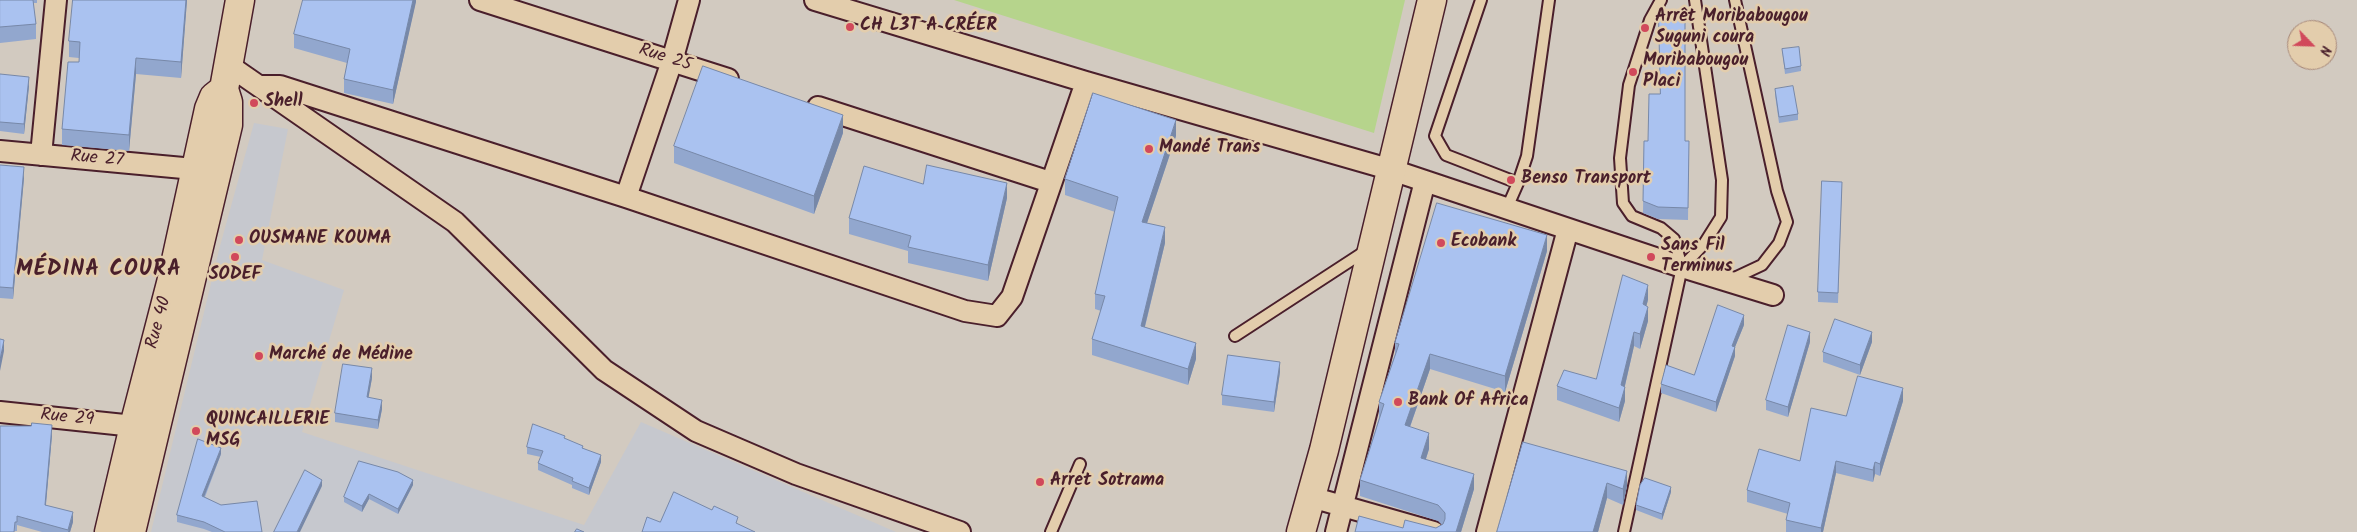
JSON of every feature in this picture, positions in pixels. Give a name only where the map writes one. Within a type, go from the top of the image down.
[{"type":"main road","name":"Rue 40","points":[[109,532],[171,283],[208,109],[225,76],[240,0]]},
{"type":"main road","points":[[1301,532],[1324,450],[1432,0]]},
{"type":"main road","name":"Rue 40","points":[[131,532],[228,125],[225,76]]},
{"type":"street","points":[[41,155],[56,0]]},
{"type":"street","name":"Rue 25","points":[[480,0],[748,85]]},
{"type":"street","points":[[626,197],[672,61],[689,0]]},
{"type":"street","points":[[815,0],[1086,82],[1392,170],[1682,267],[1773,295]]},
{"type":"street","points":[[225,76],[259,86],[280,86],[626,197],[965,310],[997,316],[1012,297],[1086,82]]},
{"type":"street","points":[[259,86],[455,222],[604,370],[696,432],[796,474],[960,532]]},
{"type":"street","points":[[804,103],[1050,182]]},
{"type":"street","name":"Rue 27","points":[[0,151],[194,169]]},
{"type":"street","points":[[1336,532],[1425,181]]},
{"type":"street","points":[[1487,532],[1568,229]]},
{"type":"street","name":"Rue 29","points":[[0,412],[134,426]]},
{"type":"street","points":[[1311,497],[1434,532]]},
{"type":"lane","points":[[1481,0],[1435,136],[1446,155],[1518,183]]},
{"type":"lane","points":[[1507,208],[1527,156],[1549,0]]},
{"type":"lane","points":[[1624,532],[1682,267],[1674,239],[1661,228],[1632,216],[1623,202],[1620,158],[1629,85],[1650,20],[1661,0]]},
{"type":"lane","points":[[1682,267],[1704,244],[1721,217],[1722,180],[1696,0]]},
{"type":"lane","points":[[1727,281],[1762,266],[1779,243],[1787,222],[1778,191],[1735,0]]},
{"type":"lane","points":[[1235,336],[1374,246]]},
{"type":"lane","points":[[1051,532],[1080,464]]},
{"type":"shaded area","name":"Marché de Médine","points":[[254,123],[288,129],[262,260],[344,290],[302,432],[584,525],[641,422],[896,532],[151,532],[220,246]]},
{"type":"green space","points":[[954,0],[1405,0],[1374,133]]},
{"type":"building","points":[[0,0],[33,0],[36,24],[0,27]]},
{"type":"building","points":[[73,0],[186,0],[181,62],[136,58],[129,135],[62,129],[68,62],[79,62],[80,42],[69,41]]},
{"type":"building","points":[[303,0],[413,0],[393,90],[344,79],[350,49],[294,34]]},
{"type":"building","points":[[1659,19],[1685,19],[1685,141],[1689,141],[1688,208],[1658,207],[1643,201],[1644,141],[1648,141],[1649,94],[1660,94]]},
{"type":"building","points":[[1799,47],[1801,66],[1785,69],[1782,49]]},
{"type":"building","points":[[703,66],[843,115],[814,196],[674,146]]},
{"type":"building","points":[[0,74],[29,77],[24,124],[0,122]]},
{"type":"building","points":[[1793,86],[1798,114],[1779,117],[1775,89]]},
{"type":"building","points":[[1093,93],[1176,120],[1142,222],[1165,227],[1141,326],[1196,343],[1188,369],[1092,339],[1105,296],[1095,294],[1118,197],[1065,179]]},
{"type":"building","points":[[0,165],[24,167],[13,288],[0,287]]},
{"type":"building","points":[[927,165],[1007,183],[988,265],[908,247],[911,236],[849,218],[864,166],[923,184]]},
{"type":"building","points":[[1822,181],[1842,182],[1838,293],[1818,292]]},
{"type":"building","points":[[1437,203],[1547,235],[1505,376],[1430,354],[1405,425],[1429,433],[1421,458],[1474,474],[1456,532],[1355,532],[1359,516],[1403,528],[1405,520],[1436,528],[1443,524],[1445,519],[1445,513],[1438,505],[1360,480],[1384,404],[1379,402],[1399,344],[1395,343]]},
{"type":"building","points":[[1623,275],[1648,285],[1643,304],[1648,307],[1640,334],[1634,332],[1621,385],[1625,387],[1619,408],[1557,386],[1564,370],[1596,379]]},
{"type":"building","points":[[1718,305],[1744,315],[1732,346],[1735,347],[1716,402],[1661,384],[1666,365],[1694,375]]},
{"type":"building","points":[[1835,319],[1872,332],[1860,365],[1823,352]]},
{"type":"building","points":[[1788,325],[1810,332],[1788,407],[1766,400]]},
{"type":"building","points":[[0,339],[4,340],[0,360]]},
{"type":"building","points":[[1228,355],[1280,362],[1274,402],[1222,395]]},
{"type":"building","points":[[343,364],[372,368],[367,397],[382,400],[378,420],[335,413]]},
{"type":"building","points":[[1858,376],[1903,388],[1880,464],[1875,462],[1873,470],[1836,461],[1821,528],[1786,520],[1790,503],[1747,490],[1759,449],[1800,461],[1811,408],[1846,416]]},
{"type":"building","points":[[32,423],[52,425],[45,505],[73,512],[68,530],[17,516],[14,532],[0,532],[0,426],[31,426]]},
{"type":"building","points":[[533,424],[565,436],[564,438],[583,446],[582,448],[601,455],[589,488],[572,481],[573,478],[538,463],[543,451],[527,447]]},
{"type":"building","points":[[198,439],[221,448],[202,496],[221,505],[257,501],[262,532],[225,532],[204,522],[177,515]]},
{"type":"building","points":[[1523,442],[1627,471],[1623,489],[1607,483],[1593,532],[1497,532]]},
{"type":"building","points":[[359,461],[398,472],[413,480],[398,509],[369,494],[362,506],[344,497]]},
{"type":"building","points":[[305,470],[322,480],[297,532],[274,532]]},
{"type":"building","points":[[1645,478],[1671,487],[1662,514],[1636,505],[1640,485]]},
{"type":"building","points":[[674,492],[712,510],[714,506],[738,517],[736,523],[755,532],[642,532],[647,517],[660,522]]},
{"type":"place","name":"CH L3T A CRÉER","points":[[850,27]]},
{"type":"place","name":"Arrêt Moribabougou Suguni coura","points":[[1645,28]]},
{"type":"place","name":"Moribabougou Placi","points":[[1633,72]]},
{"type":"place","name":"Shell","points":[[254,103]]},
{"type":"place","name":"Mandé Trans","points":[[1149,149]]},
{"type":"place","name":"Benso Transport","points":[[1511,180]]},
{"type":"place","name":"OUSMANE KOUMA","points":[[239,240]]},
{"type":"place","name":"Ecobank","points":[[1441,243]]},
{"type":"place","name":"SODEF","points":[[235,257]]},
{"type":"place","name":"Sans Fil Terminus","points":[[1651,257]]},
{"type":"place","name":"Marché de Médine","points":[[259,356]]},
{"type":"place","name":"Bank Of Africa","points":[[1398,402]]},
{"type":"place","name":"QUINCAILLERIE MSG","points":[[196,431]]},
{"type":"place","name":"Arret Sotrama","points":[[1040,482]]},
{"type":"district","name":"MÉDINA COURA","points":[[99,271]]}]
